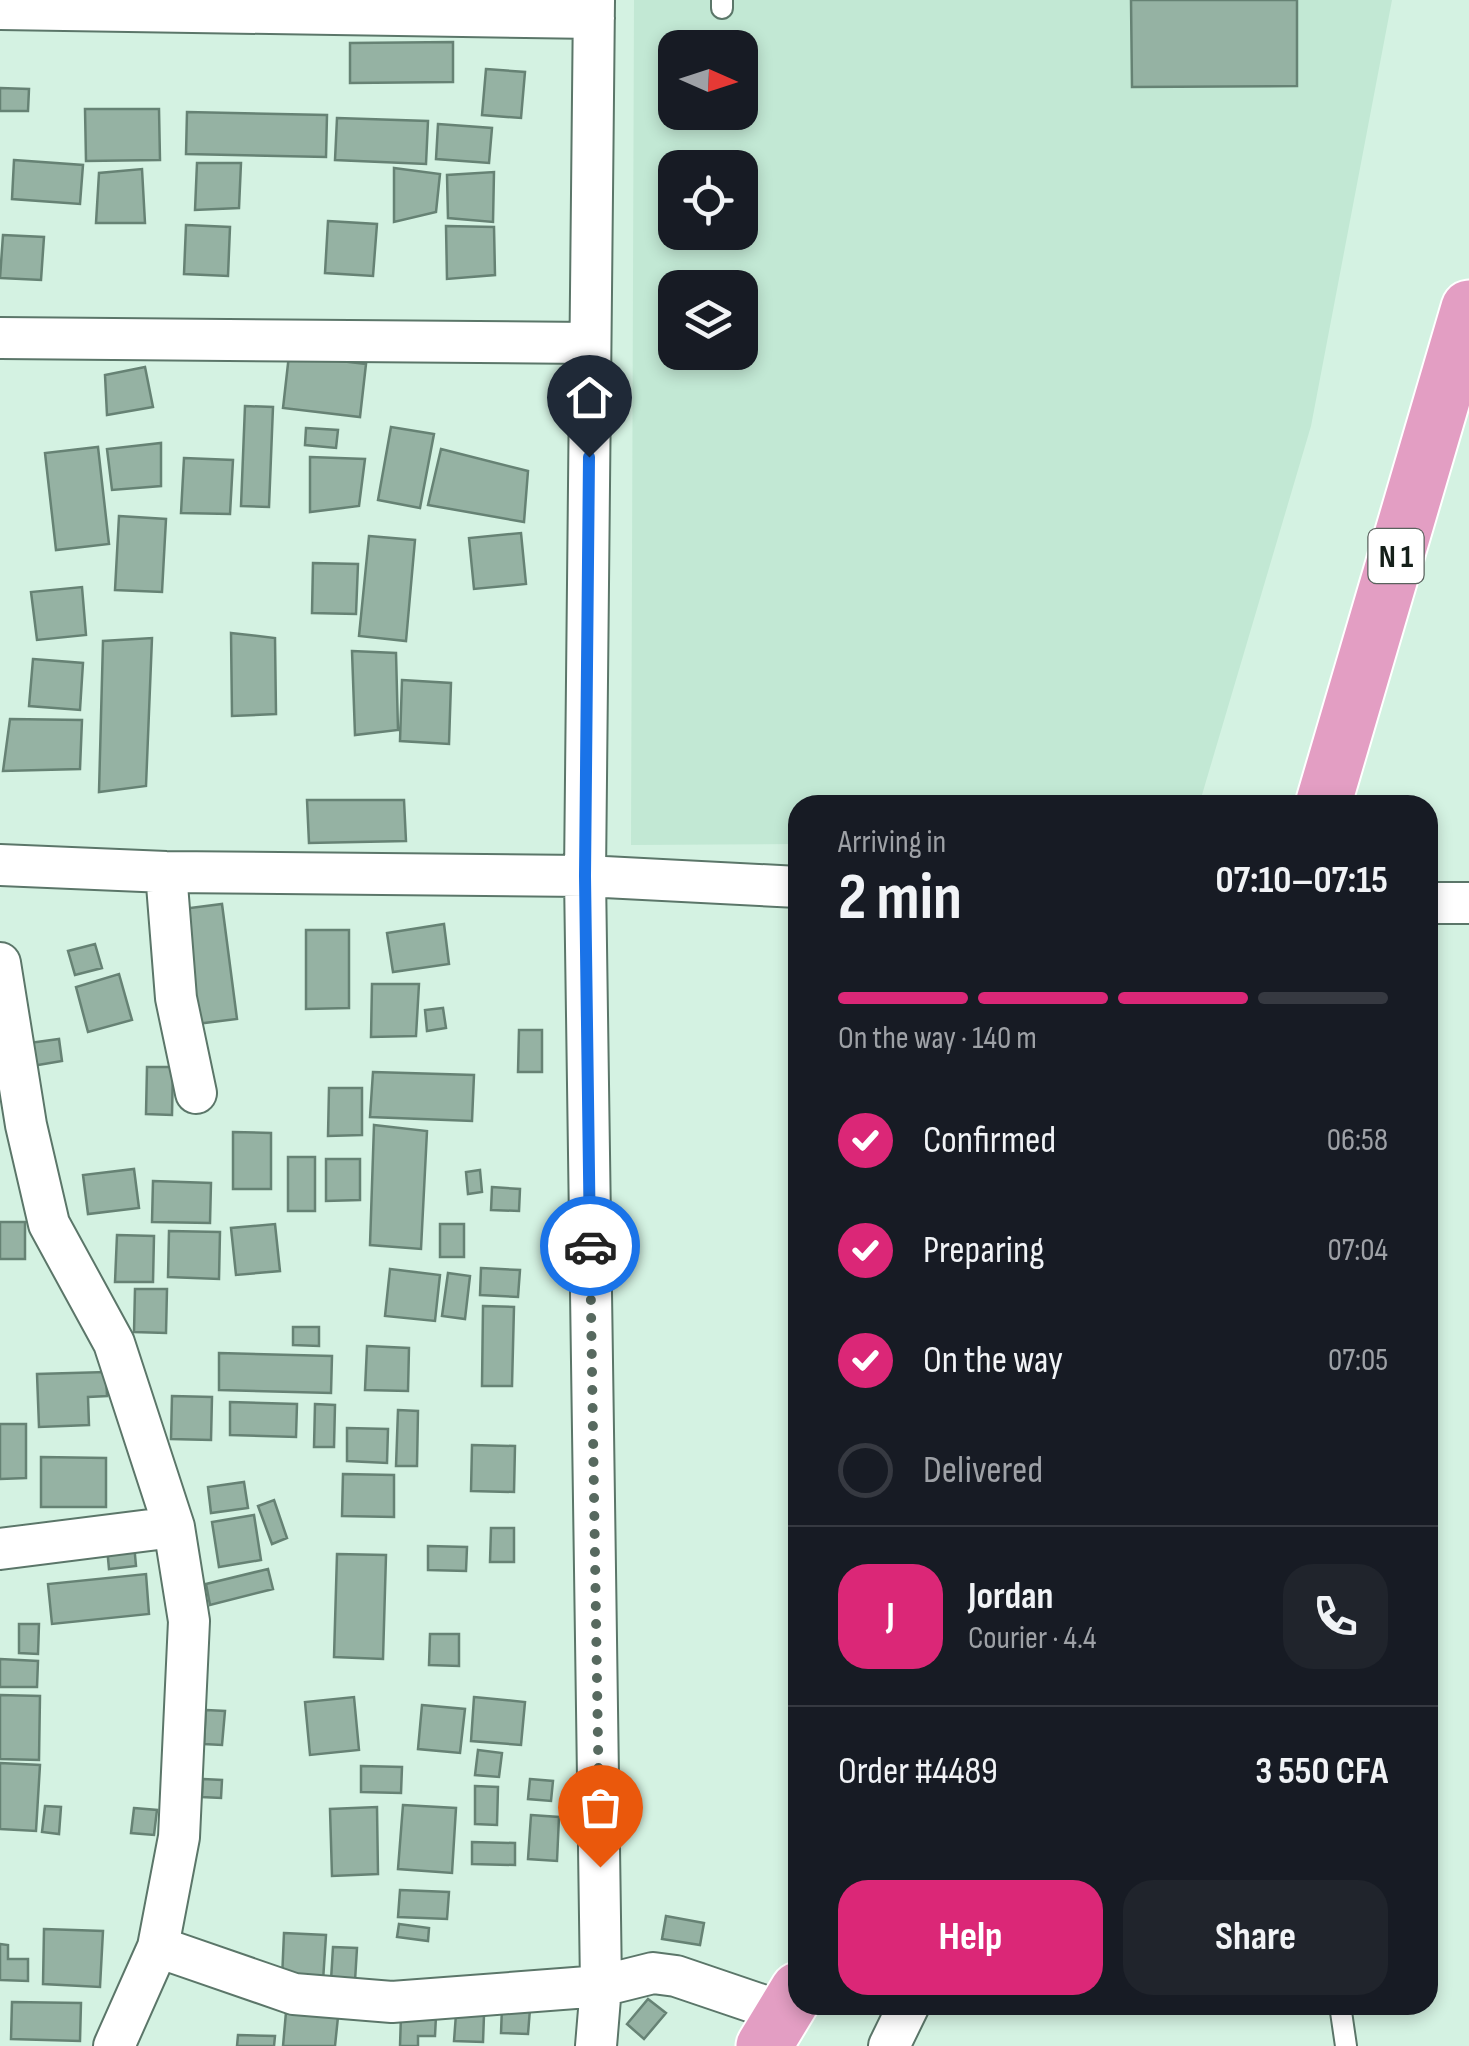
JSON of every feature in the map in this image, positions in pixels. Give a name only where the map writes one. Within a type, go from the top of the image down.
[{"type":"highway","name":"N 1","points":[[1326,795],[1469,308]]},
{"type":"street","points":[[0,9],[594,9],[585,876],[601,1986],[596,2046]]},
{"type":"street","points":[[0,338],[590,343]]},
{"type":"street","points":[[0,865],[166,872],[585,876],[788,886]]},
{"type":"street","points":[[166,872],[176,998],[196,1093]]},
{"type":"street","points":[[1438,903],[1469,904]]},
{"type":"street","points":[[0,963],[26,1125],[49,1224],[114,1343],[174,1527],[188,1621],[179,1837],[158,1947],[114,2046]]},
{"type":"street","points":[[0,1549],[174,1527]]},
{"type":"street","points":[[158,1947],[294,1994],[392,2002],[601,1986],[653,1973],[782,2016]]},
{"type":"street","points":[[889,2046],[904,2015]]},
{"type":"lane","points":[[1341,2015],[1346,2046]]},
{"type":"shaded area","points":[[634,0],[1392,0],[1311,426],[1202,795],[788,795],[788,844],[631,845]]},
{"type":"building","points":[[1131,0],[1297,0],[1297,86],[1132,87]]},
{"type":"building","points":[[453,42],[453,82],[350,83],[350,43]]},
{"type":"building","points":[[486,69],[525,72],[521,118],[482,115]]},
{"type":"building","points":[[0,88],[29,89],[28,111],[0,111]]},
{"type":"building","points":[[85,109],[159,109],[160,160],[86,161]]},
{"type":"building","points":[[187,112],[327,115],[326,157],[186,154]]},
{"type":"building","points":[[337,118],[428,121],[426,164],[335,160]]},
{"type":"building","points":[[438,124],[492,128],[489,163],[436,159]]},
{"type":"building","points":[[14,160],[83,165],[80,204],[12,199]]},
{"type":"building","points":[[197,163],[241,163],[239,208],[195,210]]},
{"type":"building","points":[[394,168],[440,174],[436,212],[394,222]]},
{"type":"building","points":[[142,169],[145,223],[96,223],[99,173]]},
{"type":"building","points":[[494,172],[493,222],[448,218],[447,175]]},
{"type":"building","points":[[328,221],[377,224],[373,276],[325,273]]},
{"type":"building","points":[[186,225],[230,227],[228,276],[184,274]]},
{"type":"building","points":[[446,226],[494,227],[495,275],[447,279]]},
{"type":"building","points":[[3,235],[44,237],[41,280],[0,278]]},
{"type":"building","points":[[289,355],[366,364],[360,417],[283,408]]},
{"type":"building","points":[[145,367],[153,407],[107,415],[105,375]]},
{"type":"building","points":[[245,406],[273,407],[269,507],[241,506]]},
{"type":"building","points":[[391,427],[434,434],[420,508],[378,500]]},
{"type":"building","points":[[306,428],[338,430],[336,448],[305,445]]},
{"type":"building","points":[[161,443],[161,486],[112,490],[107,449]]},
{"type":"building","points":[[98,447],[109,544],[56,550],[45,453]]},
{"type":"building","points":[[441,449],[528,471],[524,522],[428,505]]},
{"type":"building","points":[[310,457],[365,459],[359,506],[310,512]]},
{"type":"building","points":[[184,458],[233,460],[230,514],[181,513]]},
{"type":"building","points":[[119,516],[166,519],[162,592],[115,590]]},
{"type":"building","points":[[521,533],[526,584],[474,589],[469,538]]},
{"type":"building","points":[[369,536],[415,540],[406,641],[359,636]]},
{"type":"building","points":[[313,563],[358,564],[356,614],[312,613]]},
{"type":"building","points":[[82,587],[86,635],[37,640],[31,592]]},
{"type":"building","points":[[231,633],[275,638],[276,714],[232,716]]},
{"type":"building","points":[[152,638],[146,786],[99,792],[103,641]]},
{"type":"building","points":[[352,651],[396,653],[398,730],[355,735]]},
{"type":"building","points":[[33,659],[83,663],[80,710],[29,706]]},
{"type":"building","points":[[402,680],[451,683],[449,744],[400,741]]},
{"type":"building","points":[[10,719],[82,720],[80,769],[3,771]]},
{"type":"building","points":[[307,800],[404,800],[406,841],[309,843]]},
{"type":"building","points":[[222,904],[237,1019],[196,1024],[182,909]]},
{"type":"building","points":[[444,924],[449,964],[393,972],[387,933]]},
{"type":"building","points":[[306,930],[349,930],[349,1008],[306,1009]]},
{"type":"building","points":[[95,944],[102,968],[75,975],[68,951]]},
{"type":"building","points":[[119,974],[132,1020],[88,1032],[76,987]]},
{"type":"building","points":[[372,984],[419,984],[416,1036],[371,1037]]},
{"type":"building","points":[[443,1008],[446,1028],[427,1031],[425,1010]]},
{"type":"building","points":[[519,1030],[542,1030],[542,1072],[518,1072]]},
{"type":"building","points":[[59,1039],[62,1061],[32,1066],[29,1043]]},
{"type":"building","points":[[147,1067],[173,1067],[172,1115],[146,1114]]},
{"type":"building","points":[[373,1072],[474,1075],[472,1121],[370,1117]]},
{"type":"building","points":[[329,1088],[362,1088],[362,1135],[328,1136]]},
{"type":"building","points":[[374,1125],[427,1131],[421,1249],[370,1245]]},
{"type":"building","points":[[233,1132],[271,1133],[271,1189],[233,1189]]},
{"type":"building","points":[[288,1157],[315,1157],[315,1211],[288,1211]]},
{"type":"building","points":[[326,1159],[360,1159],[360,1200],[326,1201]]},
{"type":"building","points":[[134,1169],[139,1208],[88,1214],[83,1175]]},
{"type":"building","points":[[480,1170],[482,1192],[468,1194],[466,1172]]},
{"type":"building","points":[[153,1181],[211,1183],[210,1223],[152,1222]]},
{"type":"building","points":[[492,1187],[520,1189],[519,1211],[491,1210]]},
{"type":"building","points":[[0,1222],[25,1222],[25,1259],[0,1259]]},
{"type":"building","points":[[275,1224],[280,1271],[236,1275],[231,1228]]},
{"type":"building","points":[[440,1224],[464,1224],[464,1257],[440,1257]]},
{"type":"building","points":[[169,1231],[220,1232],[219,1279],[168,1277]]},
{"type":"building","points":[[117,1235],[154,1236],[153,1282],[115,1282]]},
{"type":"building","points":[[481,1268],[520,1270],[518,1297],[480,1295]]},
{"type":"building","points":[[390,1269],[440,1275],[435,1321],[385,1316]]},
{"type":"building","points":[[448,1273],[470,1276],[465,1319],[442,1316]]},
{"type":"building","points":[[135,1289],[167,1289],[166,1333],[134,1332]]},
{"type":"building","points":[[483,1306],[514,1307],[512,1386],[482,1386]]},
{"type":"building","points":[[293,1327],[319,1327],[319,1346],[293,1345]]},
{"type":"building","points":[[367,1346],[409,1348],[408,1391],[365,1390]]},
{"type":"building","points":[[219,1353],[332,1356],[331,1393],[219,1390]]},
{"type":"building","points":[[106,1372],[107,1396],[88,1397],[89,1425],[39,1427],[37,1374]]},
{"type":"building","points":[[172,1396],[212,1397],[211,1440],[171,1439]]},
{"type":"building","points":[[230,1402],[297,1404],[296,1437],[230,1435]]},
{"type":"building","points":[[315,1404],[335,1405],[334,1447],[314,1447]]},
{"type":"building","points":[[398,1410],[418,1411],[417,1466],[396,1466]]},
{"type":"building","points":[[0,1424],[26,1424],[26,1478],[0,1479]]},
{"type":"building","points":[[347,1428],[388,1429],[387,1463],[347,1461]]},
{"type":"building","points":[[472,1445],[515,1446],[514,1492],[471,1491]]},
{"type":"building","points":[[41,1457],[106,1458],[106,1507],[41,1507]]},
{"type":"building","points":[[343,1474],[394,1475],[394,1517],[342,1516]]},
{"type":"building","points":[[244,1482],[248,1508],[211,1513],[208,1487]]},
{"type":"building","points":[[274,1500],[287,1538],[272,1544],[258,1506]]},
{"type":"building","points":[[254,1515],[261,1560],[219,1567],[212,1522]]},
{"type":"building","points":[[491,1528],[514,1528],[514,1562],[490,1562]]},
{"type":"building","points":[[134,1544],[136,1566],[109,1569],[107,1547]]},
{"type":"building","points":[[428,1546],[467,1547],[466,1571],[428,1570]]},
{"type":"building","points":[[337,1554],[386,1555],[383,1659],[334,1657]]},
{"type":"building","points":[[268,1569],[273,1589],[210,1605],[206,1584]]},
{"type":"building","points":[[146,1574],[149,1614],[52,1624],[48,1584]]},
{"type":"building","points":[[19,1624],[39,1624],[38,1654],[19,1653]]},
{"type":"building","points":[[430,1634],[459,1634],[459,1666],[429,1665]]},
{"type":"building","points":[[0,1659],[38,1661],[37,1687],[0,1687]]},
{"type":"building","points":[[0,1695],[40,1696],[39,1760],[0,1759]]},
{"type":"building","points":[[354,1697],[359,1750],[310,1755],[305,1702]]},
{"type":"building","points":[[474,1697],[525,1702],[521,1745],[471,1741]]},
{"type":"building","points":[[422,1705],[465,1709],[460,1753],[418,1749]]},
{"type":"building","points":[[206,1710],[225,1711],[222,1745],[204,1744]]},
{"type":"building","points":[[478,1750],[502,1753],[499,1777],[475,1775]]},
{"type":"building","points":[[0,1763],[40,1765],[36,1831],[0,1829]]},
{"type":"building","points":[[361,1766],[402,1767],[401,1793],[361,1792]]},
{"type":"building","points":[[203,1779],[222,1780],[221,1798],[202,1797]]},
{"type":"building","points":[[530,1779],[553,1781],[551,1801],[528,1799]]},
{"type":"building","points":[[475,1786],[498,1787],[497,1825],[475,1824]]},
{"type":"building","points":[[403,1805],[456,1808],[452,1873],[398,1869]]},
{"type":"building","points":[[45,1806],[61,1807],[59,1834],[42,1832]]},
{"type":"building","points":[[377,1807],[378,1874],[332,1876],[330,1809]]},
{"type":"building","points":[[134,1808],[157,1810],[154,1835],[131,1833]]},
{"type":"building","points":[[531,1815],[559,1817],[557,1861],[528,1859]]},
{"type":"building","points":[[472,1842],[515,1843],[515,1865],[472,1864]]},
{"type":"building","points":[[400,1890],[449,1892],[447,1919],[398,1917]]},
{"type":"building","points":[[666,1916],[704,1923],[700,1945],[662,1939]]},
{"type":"building","points":[[399,1924],[429,1928],[428,1941],[397,1937]]},
{"type":"building","points":[[44,1929],[103,1931],[100,1987],[43,1984]]},
{"type":"building","points":[[284,1933],[326,1935],[323,1981],[282,1979]]},
{"type":"building","points":[[0,1944],[8,1945],[8,1959],[28,1959],[28,1981],[0,1980]]},
{"type":"building","points":[[333,1947],[357,1948],[355,1981],[331,1980]]},
{"type":"building","points":[[648,1999],[666,2013],[644,2039],[627,2024]]},
{"type":"building","points":[[12,2002],[81,2003],[80,2041],[11,2039]]},
{"type":"building","points":[[502,2007],[530,2009],[528,2034],[501,2033]]},
{"type":"building","points":[[286,2012],[338,2017],[335,2046],[283,2046]]},
{"type":"building","points":[[456,2014],[484,2015],[483,2042],[454,2041]]},
{"type":"building","points":[[401,2015],[436,2016],[435,2036],[418,2036],[418,2046],[400,2046]]},
{"type":"building","points":[[238,2035],[275,2036],[274,2046],[237,2046]]},
{"type":"way so far","points":[[590,1246],[600,1867]]},
{"type":"route","points":[[589,457],[585,876],[590,1246]]}]
